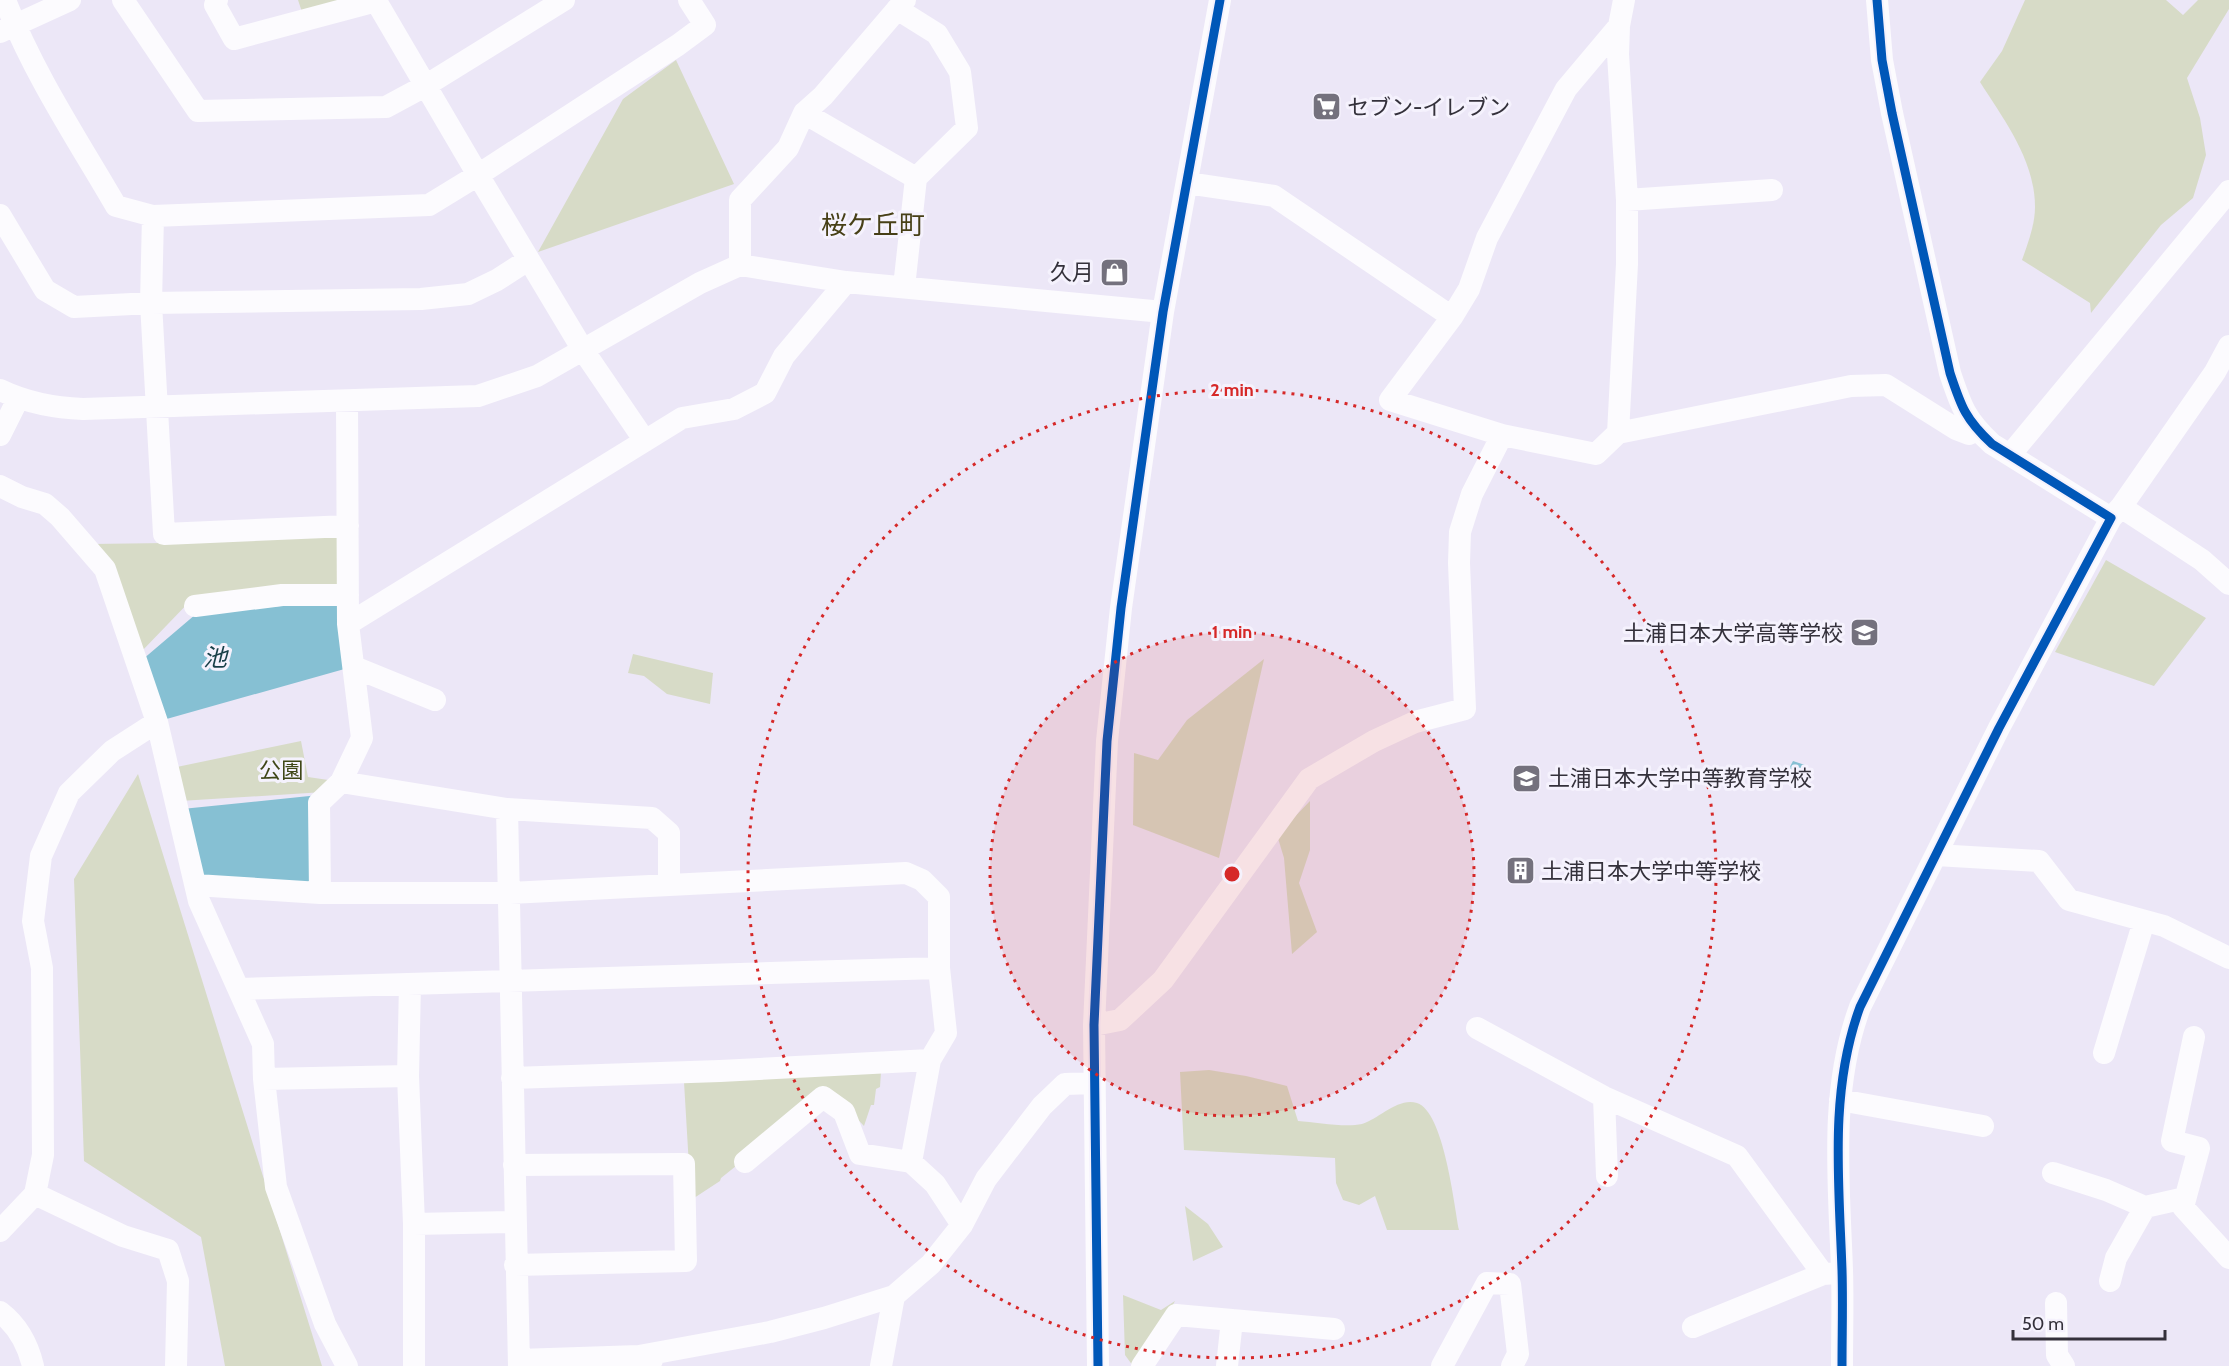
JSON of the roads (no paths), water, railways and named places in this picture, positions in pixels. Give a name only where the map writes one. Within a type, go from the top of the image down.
[{"type":"street","points":[[5,0],[7,29],[45,85],[116,206],[153,216],[429,205],[678,45],[705,25],[689,0]]},
{"type":"street","points":[[7,29],[70,0]]},
{"type":"street","points":[[123,0],[198,111],[386,107],[425,86],[564,0]]},
{"type":"street","points":[[218,0],[215,5],[234,39],[376,0],[528,260],[583,350],[645,441]]},
{"type":"street","points":[[1098,1366],[1094,1025],[1107,741],[1121,608],[1163,312],[1220,0]]},
{"type":"street","points":[[1618,433],[1627,200],[1618,54],[1619,26],[1624,0]]},
{"type":"street","points":[[1878,0],[1882,60],[1892,113],[1950,373],[1963,410],[1977,430],[2010,456],[2202,560],[2229,584]]},
{"type":"street","points":[[740,265],[740,200],[788,148],[804,113],[824,96],[901,5],[937,34],[960,72],[967,128],[916,178],[904,287]]},
{"type":"street","points":[[1619,26],[1566,89],[1487,238],[1469,289],[1452,317],[1390,400],[1502,435],[1596,454],[1618,433],[1851,386],[1886,385],[1956,429],[1969,434],[1977,430]]},
{"type":"street","points":[[804,113],[916,178]]},
{"type":"street","points":[[1187,183],[1274,196],[1452,317]]},
{"type":"street","points":[[1627,200],[1772,190]]},
{"type":"street","points":[[2010,456],[2229,191]]},
{"type":"street","points":[[0,215],[45,290],[74,306],[421,299],[468,294],[497,280],[528,260]]},
{"type":"street","points":[[153,216],[152,303],[164,534],[348,526]]},
{"type":"street","points":[[0,435],[9,395],[51,407],[478,396],[537,376],[700,283],[740,265],[846,282],[1163,312]]},
{"type":"street","points":[[348,624],[682,418],[734,409],[765,393],[784,356],[846,282]]},
{"type":"street","points":[[1842,1366],[1832,1273],[1840,1100],[1847,1050],[1860,1007],[2000,728],[2116,513],[2222,378],[2229,346]]},
{"type":"street","points":[[320,893],[319,803],[341,782],[362,738],[348,624],[347,401]]},
{"type":"street","points":[[1094,1025],[1120,1020],[1164,980],[1309,779],[1374,741],[1415,722],[1464,709],[1460,532],[1473,494],[1502,435]]},
{"type":"street","points":[[0,486],[22,497],[45,504],[60,516],[105,569],[157,722],[199,901],[240,989],[262,1044],[276,1187],[325,1324],[347,1366]]},
{"type":"street","points":[[195,606],[282,595],[348,595]]},
{"type":"street","points":[[354,667],[435,700]]},
{"type":"street","points":[[0,1231],[35,1194],[43,1155],[42,968],[33,921],[41,856],[69,793],[112,751],[157,722]]},
{"type":"street","points":[[341,782],[507,809],[652,818],[669,833],[669,885]]},
{"type":"street","points":[[507,809],[515,1265],[519,1363],[639,1361],[668,1366]]},
{"type":"street","points":[[1936,855],[2039,861],[2069,900],[2164,926],[2229,958]]},
{"type":"street","points":[[196,885],[320,893],[510,893],[906,873],[922,880],[939,897],[939,968],[946,1034],[930,1060],[911,1162]]},
{"type":"street","points":[[2104,1053],[2144,921]]},
{"type":"street","points":[[240,989],[939,968]]},
{"type":"street","points":[[410,984],[408,1076],[414,1224],[414,1366]]},
{"type":"street","points":[[1477,1028],[1604,1097],[1737,1156],[1832,1273]]},
{"type":"street","points":[[2194,1037],[2172,1141],[2199,1148],[2183,1206],[2229,1258]]},
{"type":"street","points":[[512,1078],[720,1071],[930,1060]]},
{"type":"street","points":[[264,1079],[408,1076]]},
{"type":"street","points":[[639,1361],[770,1332],[894,1296],[931,1264],[962,1225],[986,1179],[1042,1106],[1065,1084],[1094,1083]]},
{"type":"street","points":[[745,1162],[823,1097],[844,1112],[860,1154],[911,1162],[935,1184],[962,1225]]},
{"type":"street","points":[[1604,1097],[1607,1176]]},
{"type":"street","points":[[1840,1100],[1983,1126]]},
{"type":"street","points":[[514,1165],[684,1164],[686,1261],[515,1265]]},
{"type":"street","points":[[2053,1173],[2106,1190],[2145,1207],[2185,1198]]},
{"type":"street","points":[[35,1194],[123,1236],[168,1250],[178,1281],[176,1366]]},
{"type":"street","points":[[2110,1281],[2116,1258],[2145,1207]]},
{"type":"street","points":[[414,1224],[515,1222]]},
{"type":"street","points":[[1693,1327],[1832,1273]]},
{"type":"street","points":[[1442,1366],[1487,1283],[1510,1284],[1518,1354],[1512,1366]]},
{"type":"street","points":[[880,1366],[894,1296]]},
{"type":"street","points":[[2056,1302],[2057,1355],[2064,1366]]},
{"type":"street","points":[[0,1312],[11,1320],[29,1350],[33,1366]]},
{"type":"street","points":[[1142,1366],[1176,1315],[1334,1329]]},
{"type":"street","points":[[1227,1366],[1232,1320]]},
{"type":"water","name":"池","points":[[345,600],[348,668],[163,720],[142,660],[196,614]]},
{"type":"water","points":[[1793,761],[1805,765],[1812,771],[1806,781],[1787,784],[1784,778]]},
{"type":"water","points":[[319,795],[315,888],[199,879],[182,809]]},
{"type":"place","name":"セブン-イレブン","points":[[1326,107]]},
{"type":"place","name":"久月","points":[[1115,272]]},
{"type":"place","name":"土浦日本大学高等学校","points":[[1864,633]]},
{"type":"place","name":"土浦日本大学中等教育学校","points":[[1527,778]]},
{"type":"place","name":"土浦日本大学中等学校","points":[[1520,871]]},
{"type":"district","name":"桜ケ丘町","points":[[873,225]]},
{"type":"park label","name":"公園","points":[[281,770]]}]
